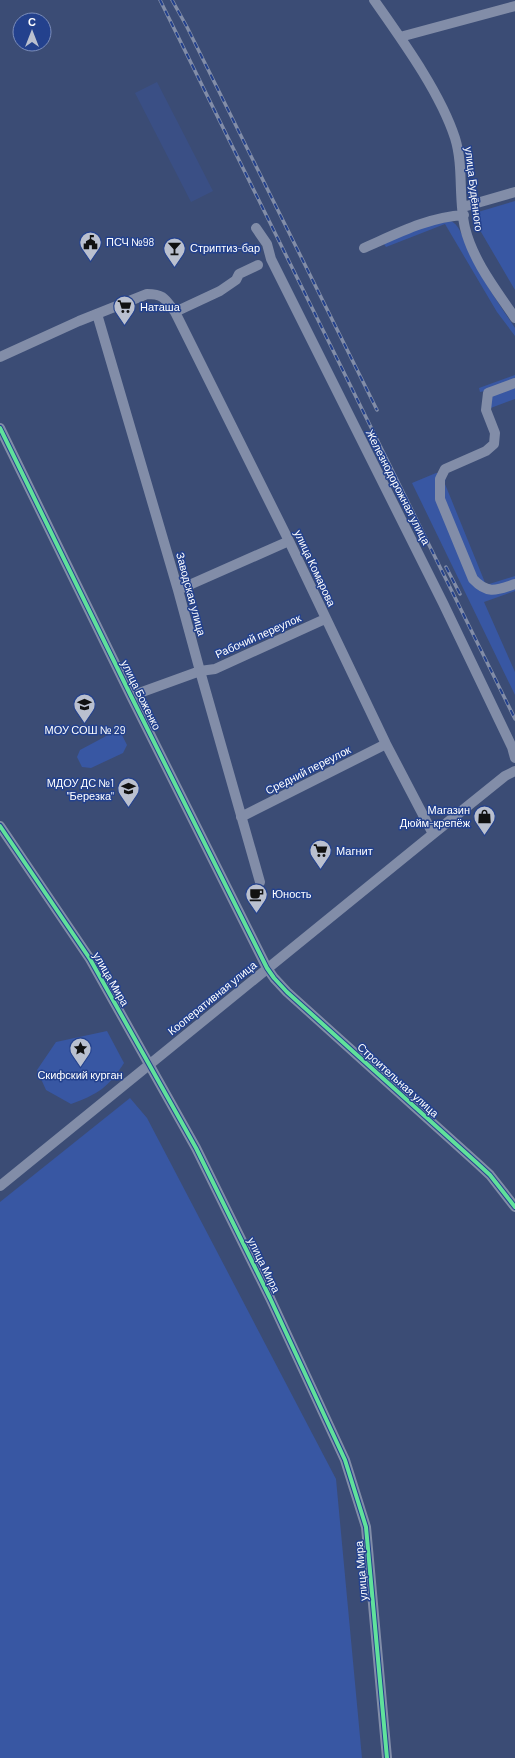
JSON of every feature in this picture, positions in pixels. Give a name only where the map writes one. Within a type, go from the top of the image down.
[{"type":"street","name":"улица Будённого","points":[[374,0],[400,37],[431,88],[455,137],[460,156],[465,228],[476,256],[490,281],[515,318]]},
{"type":"street","points":[[400,37],[515,6]]},
{"type":"street","points":[[364,248],[411,227],[449,216],[515,192]]},
{"type":"street","name":"Железнодорожная улица","points":[[256,228],[267,244],[271,259],[443,603],[512,747],[515,758]]},
{"type":"street","points":[[175,312],[220,291],[236,280],[239,274],[258,265]]},
{"type":"street","name":"улица Комарова","points":[[97,314],[147,294],[156,294],[164,297],[175,312],[289,541],[386,744],[433,834]]},
{"type":"street","points":[[0,357],[97,314]]},
{"type":"street","name":"Заводская улица","points":[[97,314],[178,590],[260,882]]},
{"type":"street","points":[[515,383],[488,393],[486,410],[495,433],[494,444],[486,451],[445,469],[440,479],[440,499],[473,579],[480,587],[488,590],[498,590],[515,584]]},
{"type":"street","name":"улица Боженко","points":[[0,428],[131,696],[267,968]]},
{"type":"street","points":[[178,590],[289,541]]},
{"type":"street","name":"Рабочий переулок","points":[[131,696],[200,671],[215,669],[325,619]]},
{"type":"street","name":"Средний переулок","points":[[241,818],[386,744]]},
{"type":"street","name":"Кооперативная улица","points":[[0,1186],[433,834],[505,776],[515,771]]},
{"type":"street","name":"улица Мира","points":[[0,826],[90,959],[196,1148],[270,1298],[345,1460],[366,1527],[387,1758]]},
{"type":"street","name":"Строительная улица","points":[[267,968],[287,992],[477,1162],[490,1175],[515,1208]]},
{"type":"shaded area","points":[[157,82],[213,191],[191,202],[135,93]]},
{"type":"shaded area","points":[[515,201],[515,290],[474,220],[475,214],[478,212]]},
{"type":"shaded area","points":[[449,220],[456,224],[483,279],[515,328],[515,336],[497,312],[445,224],[386,247],[384,244],[410,230]]},
{"type":"shaded area","points":[[515,375],[515,381],[495,389],[480,392],[479,388]]},
{"type":"shaded area","points":[[515,386],[515,399],[488,409],[489,397]]},
{"type":"shaded area","points":[[446,472],[445,484],[486,585],[515,576],[515,582],[490,588],[478,582],[442,495]]},
{"type":"shaded area","points":[[436,473],[440,473],[438,481],[473,583],[515,587],[515,591],[484,602],[515,672],[515,695],[412,483]]},
{"type":"shaded area","points":[[110,734],[122,735],[127,745],[123,753],[91,768],[82,767],[77,757],[80,750]]},
{"type":"shaded area","points":[[107,1031],[124,1063],[113,1079],[102,1089],[71,1104],[46,1090],[37,1070],[56,1042]]},
{"type":"shaded area","points":[[130,1098],[147,1118],[336,1479],[362,1758],[0,1758],[0,1202]]},
{"type":"railway","points":[[160,0],[515,719]]},
{"type":"railway","points":[[172,0],[187,27],[377,410]]},
{"type":"railway","points":[[446,567],[460,594]]},
{"type":"cycle path","points":[[0,428],[131,696],[267,968],[287,992],[490,1175],[515,1207]]},
{"type":"cycle path","points":[[0,826],[90,959],[196,1148],[270,1298],[345,1460],[366,1527],[387,1758]]},
{"type":"place","name":"ПСЧ №98","points":[[91,262]]},
{"type":"place","name":"Стриптиз-бар","points":[[175,268]]},
{"type":"place","name":"Наташа","points":[[125,326]]},
{"type":"place","name":"МОУ СОШ № 29","points":[[85,724]]},
{"type":"place","name":"МДОУ ДС №1 \"Березка\"","points":[[129,808]]},
{"type":"place","name":"Магазин Дюйм-крепёж","points":[[485,836]]},
{"type":"place","name":"Магнит","points":[[320,870]]},
{"type":"place","name":"Юность","points":[[256,914]]},
{"type":"place","name":"Скифский курган","points":[[80,1068]]}]
